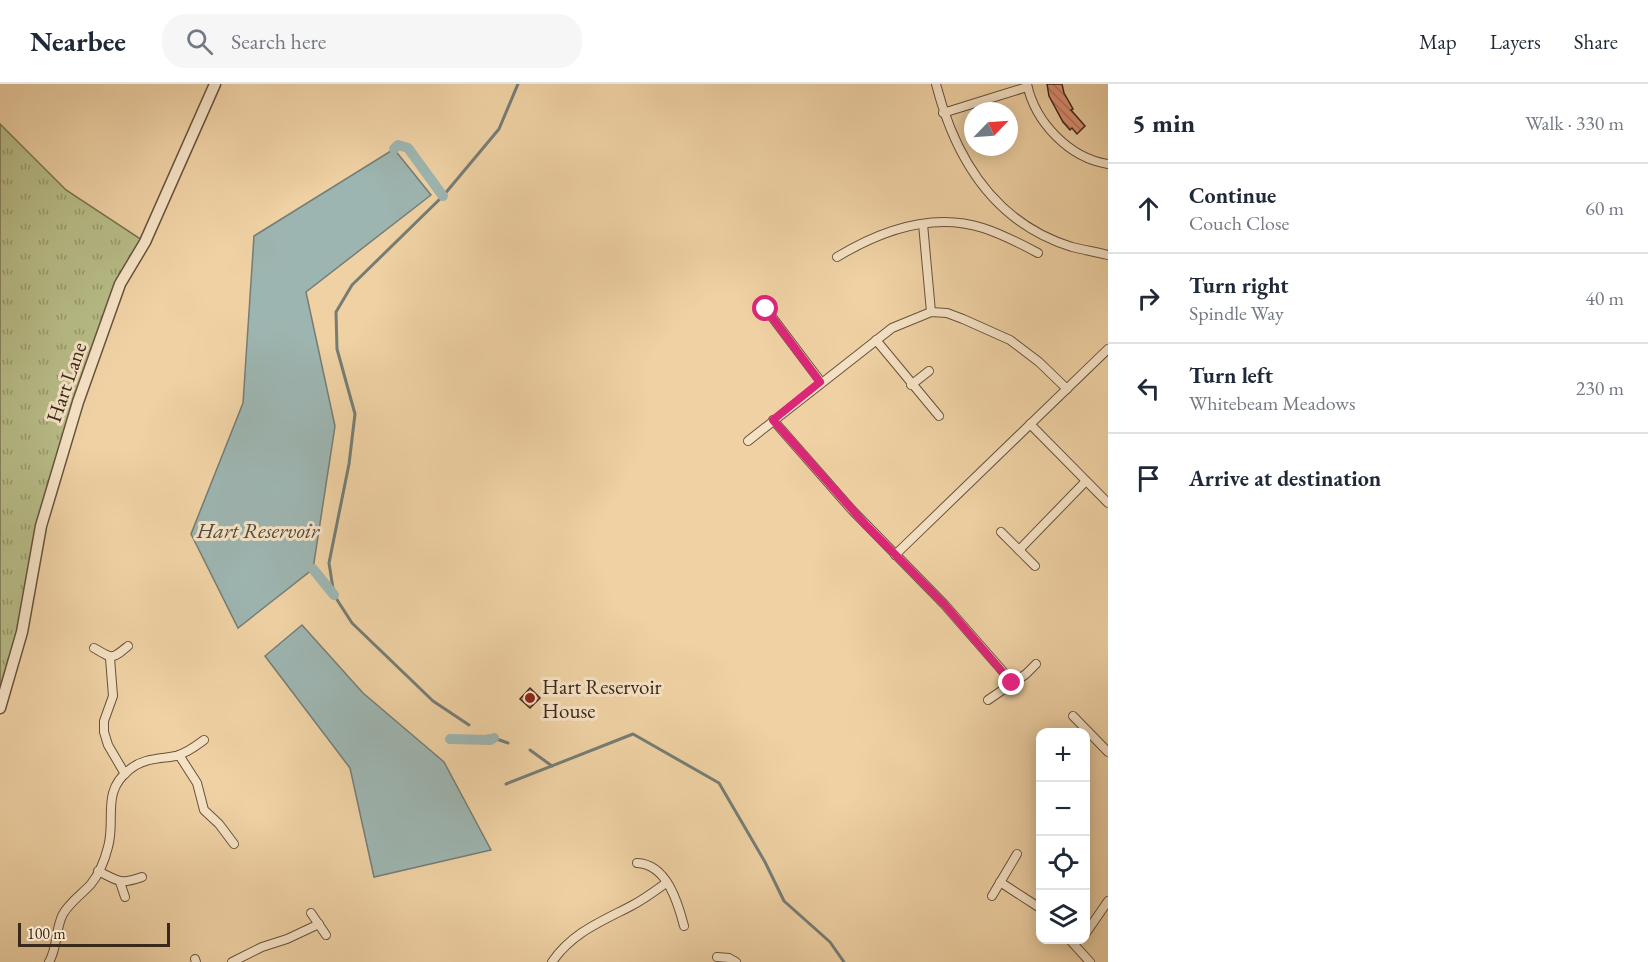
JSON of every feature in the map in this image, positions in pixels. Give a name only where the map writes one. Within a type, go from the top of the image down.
[{"type":"street","name":"Hart Lane","points":[[0,708],[22,632],[41,526],[78,402],[120,284],[145,242],[215,84]]},
{"type":"street","points":[[936,84],[951,135],[978,182],[998,203],[1036,231],[1070,246],[1108,255]]},
{"type":"street","points":[[943,113],[1027,85],[1053,134],[1084,157],[1108,164]]},
{"type":"street","points":[[923,224],[931,312]]},
{"type":"street","points":[[837,257],[857,244],[896,229],[923,224],[962,224],[982,227],[1038,253]]},
{"type":"street","points":[[766,309],[820,382]]},
{"type":"street","points":[[748,441],[892,327],[931,312],[947,313],[963,318],[1010,340],[1039,362],[1067,389]]},
{"type":"street","points":[[876,340],[939,416]]},
{"type":"street","points":[[895,555],[1108,350]]},
{"type":"street","points":[[911,385],[929,371]]},
{"type":"street","points":[[773,420],[852,510],[944,604],[1012,683]]},
{"type":"street","points":[[1030,424],[1108,503]]},
{"type":"street","points":[[1019,550],[1086,481]]},
{"type":"street","points":[[1001,532],[1035,566]]},
{"type":"street","points":[[110,658],[128,646]]},
{"type":"street","points":[[94,648],[110,658]]},
{"type":"street","points":[[110,658],[113,696],[104,721],[104,732],[108,745],[125,774]]},
{"type":"street","points":[[988,700],[1036,664]]},
{"type":"street","points":[[1073,716],[1082,728]]},
{"type":"street","points":[[1090,737],[1108,752]]},
{"type":"street","points":[[49,962],[56,949],[62,915],[70,903],[92,882],[109,845],[110,803],[115,789],[125,774],[139,763],[179,755],[204,740]]},
{"type":"street","points":[[179,755],[197,783],[204,810],[219,824],[234,844]]},
{"type":"street","points":[[992,896],[1017,854]]},
{"type":"street","points":[[637,863],[645,863],[652,867],[666,883],[677,899],[684,926]]},
{"type":"street","points":[[98,871],[120,882],[142,877]]},
{"type":"street","points":[[120,882],[124,897]]},
{"type":"street","points":[[1000,882],[1036,905]]},
{"type":"street","points":[[552,962],[583,930],[633,905],[666,883]]},
{"type":"street","points":[[1090,927],[1108,901]]},
{"type":"street","points":[[311,913],[326,935]]},
{"type":"street","points":[[232,962],[262,946],[287,939],[319,924]]},
{"type":"street","points":[[1079,944],[1090,962]]},
{"type":"street","points":[[717,957],[729,958],[736,962]]},
{"type":"green space","points":[[0,124],[66,190],[145,242],[120,284],[41,526],[0,708]]},
{"type":"water","name":"Hart Reservoir","points":[[394,149],[431,195],[306,292],[335,426],[313,569],[238,628],[191,534],[243,403],[254,236]]},
{"type":"water","points":[[302,625],[363,693],[444,762],[491,850],[374,877],[350,768],[265,656]]},
{"type":"building","points":[[1047,84],[1062,84],[1073,109],[1071,110],[1085,126],[1077,134],[1063,122],[1049,96]]},
{"type":"building","name":"Hart Reservoir House","points":[[530,688],[540,698],[530,708],[520,699]]},
{"type":"waterway","points":[[469,725],[433,701],[352,623],[334,595],[329,563],[349,464],[355,414],[337,349],[336,312],[352,285],[443,196],[499,129],[518,84]]},
{"type":"waterway","points":[[394,149],[398,145],[408,148],[443,196]]},
{"type":"waterway","points":[[313,569],[334,595]]},
{"type":"waterway","points":[[506,784],[633,734],[719,783],[765,862],[784,901],[830,942],[844,962]]},
{"type":"waterway","points":[[488,736],[508,743]]},
{"type":"waterway","points":[[450,739],[490,740],[494,738]]},
{"type":"waterway","points":[[530,750],[552,766]]},
{"type":"place","name":"Hart Reservoir House","points":[[530,698]]},
{"type":"route","points":[[766,309],[820,382],[773,420],[865,524],[944,604],[992,657],[1012,683]]}]
